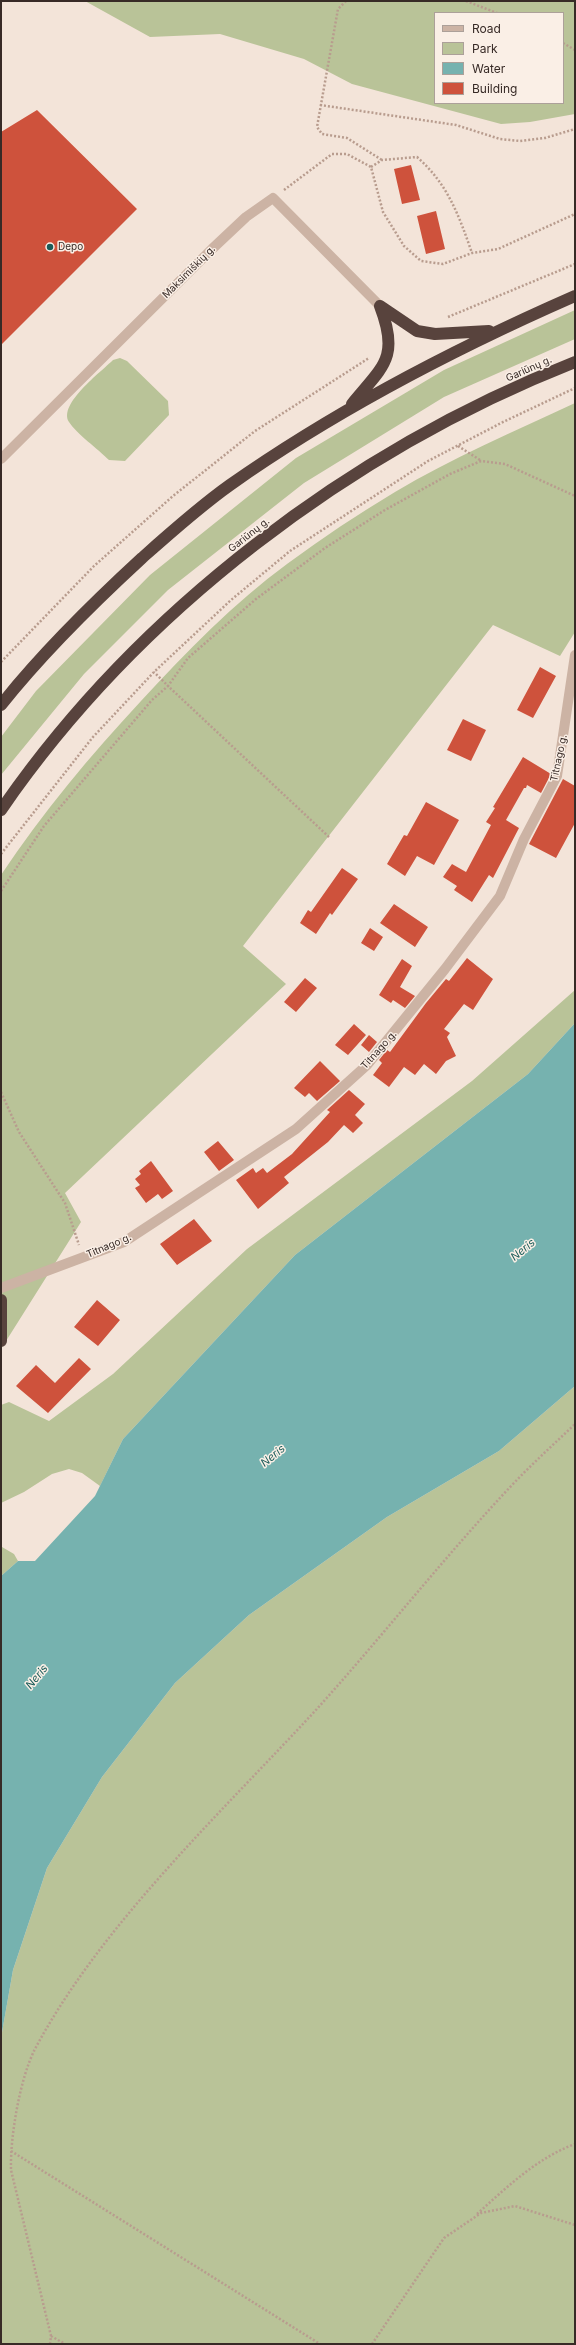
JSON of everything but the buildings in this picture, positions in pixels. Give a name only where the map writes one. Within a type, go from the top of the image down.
[{"type":"highway","points":[[1,706],[68,629],[172,532],[230,485],[346,411],[419,369],[494,331],[575,296]]},
{"type":"highway","points":[[380,306],[417,331],[435,334],[494,331]]},
{"type":"highway","points":[[346,411],[381,368],[387,357],[389,329],[380,306]]},
{"type":"highway","name":"Gariūnų g.","points":[[1,810],[59,734],[113,674],[168,620],[232,564],[298,512],[374,463],[438,425],[539,376],[575,362]]},
{"type":"highway","points":[[1,1300],[1,1341]]},
{"type":"street","points":[[273,198],[380,306]]},
{"type":"street","name":"Maksimiškių g.","points":[[1,459],[212,249],[246,217],[273,198]]},
{"type":"street","name":"Titnago g.","points":[[1,1288],[124,1242],[296,1129],[355,1076],[389,1041],[484,920],[500,896],[524,839],[553,788],[561,758],[575,656]]},
{"type":"path","points":[[346,1],[338,9],[317,127],[322,134],[347,138],[382,160]]},
{"type":"path","points":[[466,1],[494,12]]},
{"type":"path","points":[[564,44],[575,50]]},
{"type":"path","points":[[320,105],[456,125],[500,139],[520,141],[545,138],[575,129]]},
{"type":"path","points":[[273,198],[332,154],[347,154],[371,167],[383,212],[404,246],[421,261],[443,264],[472,253],[498,249],[575,214]]},
{"type":"path","points":[[371,167],[382,160],[417,157],[433,171],[456,208],[472,253]]},
{"type":"path","points":[[1,854],[93,737],[154,672],[231,600],[290,551],[428,461],[575,388]]},
{"type":"path","points":[[457,446],[481,461],[505,464],[575,496]]},
{"type":"path","points":[[1,891],[44,826],[152,700],[168,686],[188,658],[256,599],[325,548],[392,506],[450,474],[481,461]]},
{"type":"path","points":[[154,672],[329,837]]},
{"type":"path","points":[[1,1092],[18,1132],[64,1204],[83,1257]]},
{"type":"path","points":[[50,2344],[51,2336],[11,2170],[10,2151],[24,2077],[34,2050],[80,1977],[147,1893],[317,1708],[513,1484],[575,1424]]},
{"type":"path","points":[[469,2221],[508,2185],[553,2152],[575,2144]]},
{"type":"path","points":[[10,2151],[320,2344]]},
{"type":"path","points":[[372,2344],[444,2238],[481,2213],[515,2206],[575,2225]]},
{"type":"path","points":[[51,2336],[65,2344]]},
{"type":"green space","points":[[85,1],[575,1],[575,114],[530,122],[501,124],[352,84],[304,59],[220,34],[150,37]]},
{"type":"green space","points":[[575,310],[575,339],[444,397],[304,483],[168,590],[84,674],[1,775],[1,737],[36,691],[150,575],[296,458],[444,370]]},
{"type":"green space","points":[[120,358],[127,361],[168,401],[169,415],[125,461],[109,460],[73,427],[69,422],[67,415],[70,406],[82,389],[113,360]]},
{"type":"green space","points":[[575,403],[575,632],[560,656],[493,625],[243,946],[286,984],[65,1193],[81,1222],[1,1349],[1,875],[50,807],[122,722],[193,646],[267,579],[340,526],[381,500],[484,445]]},
{"type":"green space","points":[[575,990],[575,1023],[528,1074],[295,1255],[123,1439],[100,1486],[82,1473],[69,1469],[52,1474],[24,1492],[1,1503],[1,1405],[9,1402],[49,1421],[113,1374],[247,1249],[472,1081]]},
{"type":"green space","points":[[575,1386],[575,2344],[1,2344],[1,2038],[13,1970],[47,1868],[102,1777],[175,1683],[249,1615],[387,1517],[499,1451]]},
{"type":"green space","points":[[2,1547],[14,1554],[18,1561],[1,1576]]},
{"type":"water","name":"Neris","points":[[575,1023],[575,1386],[499,1451],[387,1517],[249,1615],[175,1683],[102,1777],[47,1868],[13,1970],[1,2038],[1,1576],[18,1561],[35,1561],[95,1496],[123,1439],[295,1255],[528,1074]]},
{"type":"place","name":"Depo","points":[[50,247]]}]
